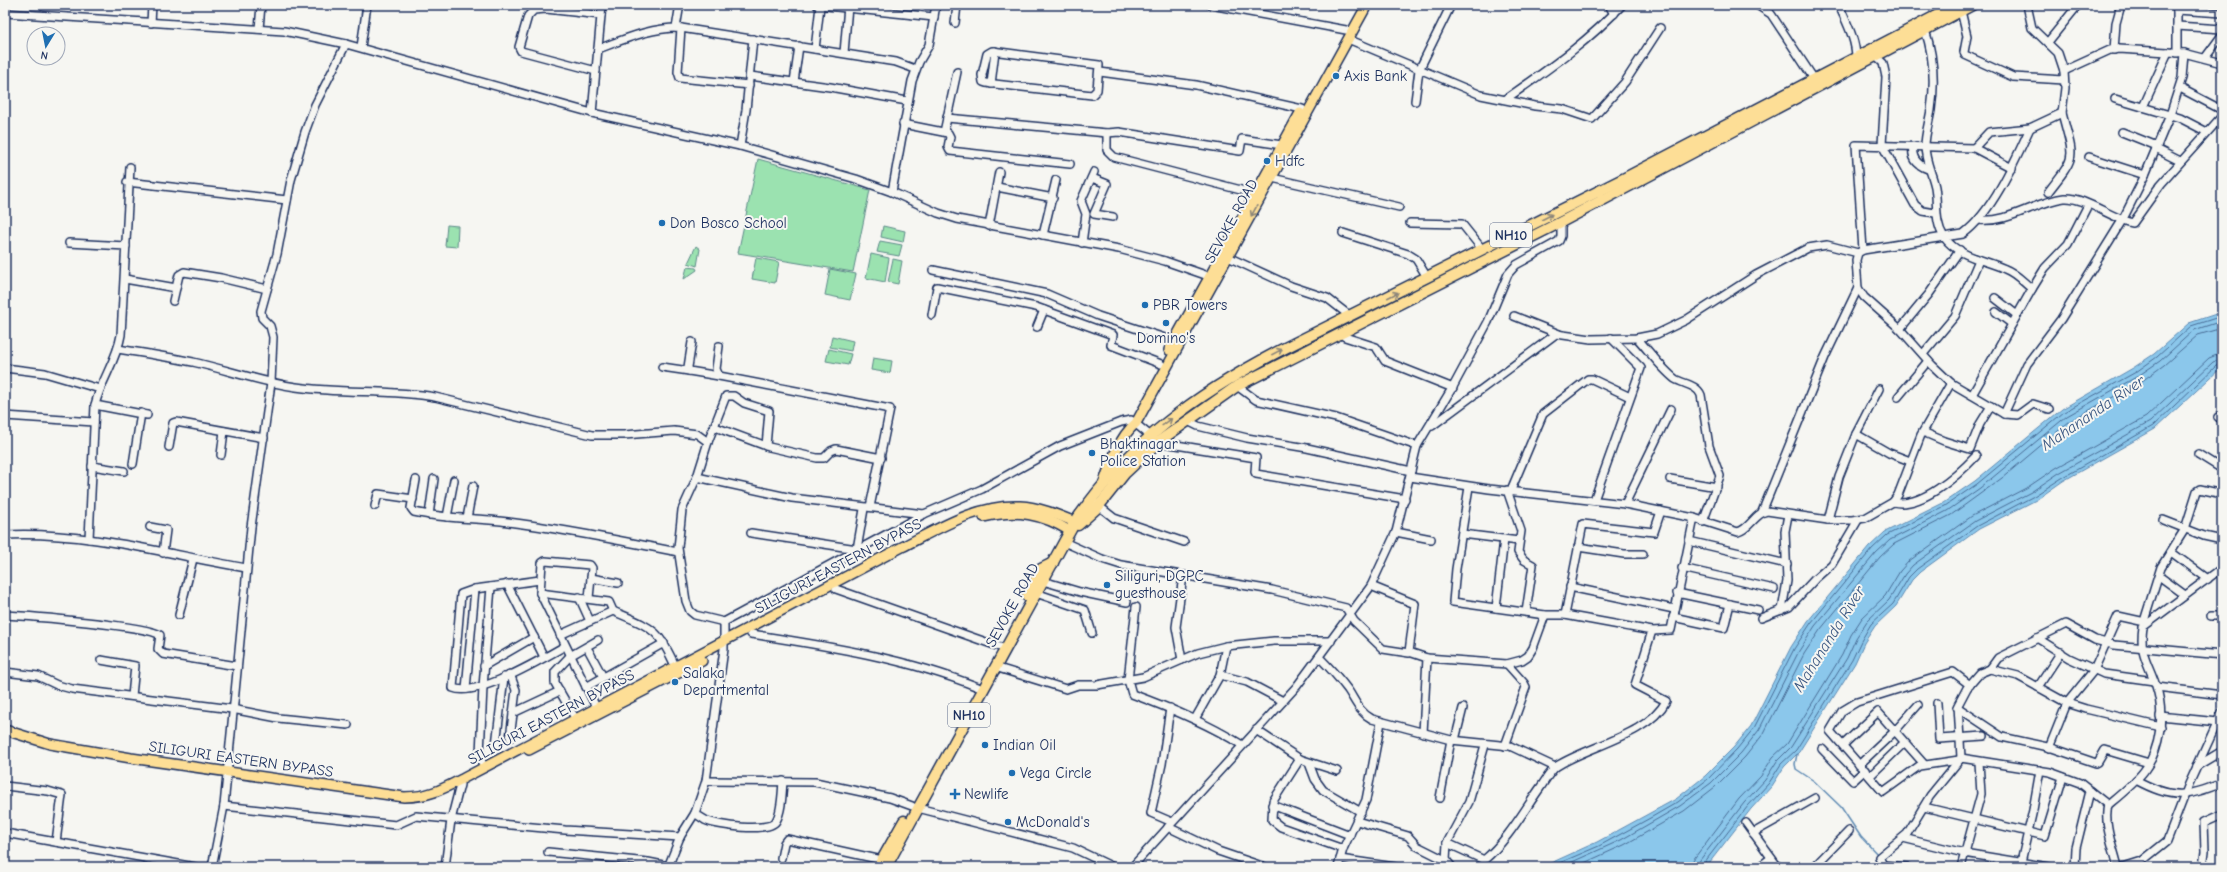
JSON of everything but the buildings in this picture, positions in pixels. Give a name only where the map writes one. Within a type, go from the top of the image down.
[{"type":"highway","points":[[1070,532],[1155,439],[1188,421],[1237,386],[1561,222],[1873,54],[1925,30],[1959,8],[1972,5]]},
{"type":"highway","name":"NH10","points":[[1053,563],[1075,522],[1095,503],[1102,487],[1125,460],[1155,439],[1194,402],[1228,378],[1814,79],[1856,58],[1873,54],[1959,8]]},
{"type":"highway","name":"SEVOKE ROAD","points":[[882,865],[1053,563]]},
{"type":"highway","name":"SEVOKE ROAD","points":[[915,807],[1041,569],[1053,563]]},
{"type":"main road","name":"SEVOKE ROAD","points":[[1102,487],[1113,460],[1258,194],[1272,178],[1360,5]]},
{"type":"main road","name":"SEVOKE ROAD","points":[[1133,424],[1161,364],[1174,341],[1213,278],[1228,257],[1282,145],[1302,109],[1348,39],[1367,5]]},
{"type":"main road","name":"SILIGURI EASTERN BYPASS","points":[[5,736],[24,744],[49,749],[410,802],[435,798],[724,646],[902,547],[957,520],[980,512],[1019,506],[1050,512],[1075,522]]},
{"type":"main road","name":"SILIGURI EASTERN BYPASS","points":[[5,730],[50,744],[227,774],[414,797],[433,794],[596,707],[751,634],[959,525],[986,516],[1010,512],[1028,513],[1055,522],[1070,532]]},
{"type":"street","points":[[151,23],[152,5]]},
{"type":"street","points":[[259,29],[261,5]]},
{"type":"street","points":[[361,47],[367,5]]},
{"type":"street","points":[[592,113],[602,5]]},
{"type":"street","points":[[677,5],[679,10],[678,72],[680,78],[749,85]]},
{"type":"street","points":[[816,49],[818,5],[934,17]]},
{"type":"street","points":[[892,192],[907,101],[915,69],[929,45],[936,5]]},
{"type":"street","points":[[955,23],[957,5]]},
{"type":"street","points":[[1211,5],[1346,30]]},
{"type":"street","points":[[1415,101],[1419,70],[1451,5]]},
{"type":"street","points":[[1609,5],[1614,14]]},
{"type":"street","points":[[1506,99],[1559,63],[1614,14],[1622,5]]},
{"type":"street","points":[[1757,5],[1771,14],[1814,79]]},
{"type":"street","points":[[1839,5],[1853,38],[1856,58]]},
{"type":"street","points":[[2027,5],[2032,28],[2058,53],[2064,71],[2062,114],[2072,148],[2071,162],[2048,192]]},
{"type":"street","points":[[2048,42],[2078,5]]},
{"type":"street","points":[[2114,50],[2116,23],[2121,5]]},
{"type":"street","points":[[596,71],[520,50],[525,25],[530,13],[534,10],[546,7],[601,15]]},
{"type":"street","points":[[844,54],[848,7]]},
{"type":"street","points":[[2004,414],[2027,364],[2061,319],[2123,219],[2157,147],[2180,88],[2180,53],[2176,7],[2222,13]]},
{"type":"street","points":[[1959,8],[1967,36],[1964,52],[1965,55],[2013,77],[2064,80]]},
{"type":"street","points":[[5,13],[284,31],[361,47],[592,113],[740,146],[856,179],[892,192],[949,217],[1165,261],[1213,278]]},
{"type":"street","points":[[2177,26],[2222,29]]},
{"type":"street","points":[[598,49],[660,28],[678,28],[896,62],[915,69]]},
{"type":"street","points":[[1348,39],[1481,95],[1535,106],[1562,109],[1593,119],[1625,82],[1660,28]]},
{"type":"street","points":[[1925,30],[1929,41],[1933,71],[1933,96],[1925,146],[1928,169],[1935,187],[1935,214],[1945,238],[1960,250],[1979,260],[2010,271],[2032,289]]},
{"type":"street","points":[[2205,58],[2222,35]]},
{"type":"street","points":[[740,146],[749,85],[753,39]]},
{"type":"street","points":[[212,867],[224,806],[246,568],[271,383],[274,342],[273,331],[260,316],[278,254],[287,200],[297,159],[314,105],[346,44]]},
{"type":"street","points":[[794,82],[800,46]]},
{"type":"street","points":[[2064,71],[2114,50],[2131,48],[2180,53],[2222,63]]},
{"type":"street","points":[[995,51],[1099,65],[1100,72],[1097,90],[1092,95],[991,84],[995,51]]},
{"type":"street","points":[[2143,108],[2168,52]]},
{"type":"street","points":[[1873,54],[1883,63],[1886,77],[1882,145],[1915,205],[1923,211],[1935,214]]},
{"type":"street","points":[[944,132],[957,72]]},
{"type":"street","points":[[1100,72],[1196,85],[1302,109]]},
{"type":"street","points":[[750,76],[907,101]]},
{"type":"street","points":[[2180,88],[2222,110]]},
{"type":"street","points":[[2114,98],[2170,115],[2207,132]]},
{"type":"street","points":[[1974,148],[1989,132],[2030,128],[2062,114]]},
{"type":"street","points":[[1979,220],[2001,220],[2063,199],[2088,205],[2133,223],[2180,161],[2222,116]]},
{"type":"street","points":[[947,118],[1107,133],[1119,132],[1240,151],[1242,139],[1282,145]]},
{"type":"street","points":[[903,124],[944,132],[950,135],[948,148],[950,151],[1070,164]]},
{"type":"street","points":[[1514,316],[1559,334],[1591,339],[1637,338],[1657,334],[1671,328],[1748,279],[1808,248],[1827,245],[1860,252],[1963,234],[1979,220],[2012,168],[2030,128]]},
{"type":"street","points":[[2122,132],[2157,147],[2180,161]]},
{"type":"street","points":[[1107,133],[1106,150],[1114,157],[1258,194]]},
{"type":"street","points":[[2012,168],[1974,148],[1857,145],[1860,252],[1856,260],[1858,288],[1864,297],[1900,329],[1951,383],[2004,414],[2018,414],[2033,404],[2048,409]]},
{"type":"street","points":[[1913,146],[1912,153],[1917,162],[1920,166],[1928,169]]},
{"type":"street","points":[[2089,157],[2145,175]]},
{"type":"street","points":[[89,539],[95,404],[118,348],[125,279],[127,182],[130,166]]},
{"type":"street","points":[[989,226],[999,172]]},
{"type":"street","points":[[1082,243],[1086,212],[1081,201],[1093,175],[1107,184],[1094,214]]},
{"type":"street","points":[[1272,178],[1399,207]]},
{"type":"street","points":[[1043,235],[1053,198],[1056,180]]},
{"type":"street","points":[[127,182],[287,200]]},
{"type":"street","points":[[997,187],[1053,198]]},
{"type":"street","points":[[1972,395],[2032,289],[2045,268],[2068,244],[2088,205]]},
{"type":"street","points":[[1086,212],[1113,217]]},
{"type":"street","points":[[1132,867],[1283,701],[1319,657],[1371,586],[1396,532],[1418,446],[1453,388],[1488,322],[1511,269],[1559,240],[1561,236],[1561,222]]},
{"type":"street","points":[[1410,223],[1462,224],[1482,249]]},
{"type":"street","points":[[1342,233],[1408,254],[1416,259],[1427,277]]},
{"type":"street","points":[[69,243],[126,246]]},
{"type":"street","points":[[1900,329],[1929,294],[1960,250]]},
{"type":"street","points":[[1228,257],[1292,286],[1327,298],[1350,316]]},
{"type":"street","points":[[1923,354],[1955,316],[1979,260]]},
{"type":"street","points":[[933,270],[1047,294],[1117,323],[1174,341]]},
{"type":"street","points":[[173,302],[179,275],[184,272],[221,278],[267,289]]},
{"type":"street","points":[[125,279],[176,288]]},
{"type":"street","points":[[932,315],[937,287],[1044,310],[1113,335],[1111,345],[1161,364]]},
{"type":"street","points":[[1188,421],[1198,426],[1254,440],[1307,448],[1410,474],[1469,486],[1509,490],[1555,498],[1594,500],[1625,504],[1694,518],[1738,532],[1744,530],[1762,512],[1825,357],[1858,288]]},
{"type":"street","points":[[1995,298],[2017,315]]},
{"type":"street","points":[[1036,327],[1044,310]]},
{"type":"street","points":[[1996,312],[2012,324]]},
{"type":"street","points":[[1341,333],[1345,337],[1376,347],[1385,361],[1453,388]]},
{"type":"street","points":[[1428,428],[1559,334]]},
{"type":"street","points":[[1594,500],[1641,367],[1611,338]]},
{"type":"street","points":[[1637,338],[1670,374],[1700,391],[1709,446],[1720,474],[1717,487],[1703,522]]},
{"type":"street","points":[[689,371],[692,342]]},
{"type":"street","points":[[719,346],[716,369],[719,376]]},
{"type":"street","points":[[118,348],[194,362],[271,383],[321,390],[417,394],[463,402],[592,435],[624,435],[674,431],[697,434],[708,442]]},
{"type":"street","points":[[1898,397],[1928,360]]},
{"type":"street","points":[[662,367],[719,376],[888,408],[891,414],[857,549]]},
{"type":"street","points":[[5,368],[45,374],[100,389]]},
{"type":"street","points":[[1526,612],[1533,566],[1524,560],[1518,553],[1521,531],[1509,490],[1543,414],[1588,378],[1630,397]]},
{"type":"street","points":[[1762,512],[1766,511],[1828,520],[1858,520],[1865,518],[1893,502],[1898,494],[1910,461],[1923,432],[1951,383]]},
{"type":"street","points":[[1237,386],[1256,400],[1336,418],[1418,446]]},
{"type":"street","points":[[1828,520],[1838,477],[1856,434],[1879,389]]},
{"type":"street","points":[[766,446],[769,411],[744,403],[734,396],[728,395],[724,398],[697,477],[682,510],[678,536],[678,552],[686,601],[690,611],[695,615],[724,622],[924,514],[982,489],[1060,446],[1121,422],[1133,424],[1155,439],[1255,457],[1257,459],[1256,474],[1405,499]]},
{"type":"street","points":[[95,404],[144,414],[134,464]]},
{"type":"street","points":[[1923,432],[1944,441],[1970,449],[1980,424],[1991,406]]},
{"type":"street","points":[[1625,504],[1671,409]]},
{"type":"street","points":[[5,416],[94,422]]},
{"type":"street","points":[[169,447],[174,422],[264,438]]},
{"type":"street","points":[[715,427],[766,446],[817,458],[824,458],[831,451],[836,450],[881,458]]},
{"type":"street","points":[[221,454],[224,431]]},
{"type":"street","points":[[1856,434],[1889,453],[1910,461]]},
{"type":"street","points":[[2198,454],[2222,469]]},
{"type":"street","points":[[1893,502],[1903,504],[1939,489],[1961,472],[1976,456]]},
{"type":"street","points":[[92,466],[124,471]]},
{"type":"street","points":[[697,477],[792,498],[924,514]]},
{"type":"street","points":[[429,515],[434,479]]},
{"type":"street","points":[[1670,479],[1717,487]]},
{"type":"street","points":[[416,480],[412,511],[447,518],[467,518],[543,526],[678,552]]},
{"type":"street","points":[[447,518],[454,480]]},
{"type":"street","points":[[467,518],[473,486]]},
{"type":"street","points":[[1469,486],[1452,601],[1545,615],[1565,615],[1652,631],[1670,631],[1682,568],[1694,518]]},
{"type":"street","points":[[2146,623],[2145,618],[2161,567],[2185,529],[2198,490],[2222,494]]},
{"type":"street","points":[[375,506],[378,494],[413,498]]},
{"type":"street","points":[[1095,503],[1114,518],[1184,542]]},
{"type":"street","points":[[1565,615],[1584,523],[1654,532],[1661,511]]},
{"type":"street","points":[[1782,610],[1787,581],[1785,531],[1788,515]]},
{"type":"street","points":[[1760,618],[1789,606],[1832,564],[1858,520]]},
{"type":"street","points":[[2163,520],[2185,529],[2222,540]]},
{"type":"street","points":[[150,527],[166,530],[163,553]]},
{"type":"street","points":[[1396,532],[1431,539]]},
{"type":"street","points":[[751,533],[857,549]]},
{"type":"street","points":[[5,535],[42,534],[89,539],[246,568]]},
{"type":"street","points":[[1462,534],[1519,541]]},
{"type":"street","points":[[1496,608],[1504,539]]},
{"type":"street","points":[[1688,541],[1787,564]]},
{"type":"street","points":[[1064,542],[1111,562],[1183,576],[1272,590],[1320,600],[1346,608],[1349,615],[1383,649],[1409,653],[1427,658],[1507,664],[1522,660],[1528,656],[1545,615]]},
{"type":"street","points":[[1578,547],[1624,554],[1643,554]]},
{"type":"street","points":[[2171,552],[2208,579]]},
{"type":"street","points":[[179,615],[193,559]]},
{"type":"street","points":[[588,598],[592,568],[590,565],[545,561],[542,563],[540,593],[596,707]]},
{"type":"street","points":[[1682,568],[1774,589]]},
{"type":"street","points":[[2118,867],[2108,828],[2108,805],[2136,780],[2149,763],[2161,727],[2156,684],[2141,648],[2143,629],[2146,623],[2222,568]]},
{"type":"street","points":[[1182,660],[1176,627],[1183,576]]},
{"type":"street","points":[[2159,576],[2185,595]]},
{"type":"street","points":[[591,578],[618,582]]},
{"type":"street","points":[[540,580],[464,591],[459,598],[452,686],[455,689],[483,687],[544,658],[565,646]]},
{"type":"street","points":[[1043,581],[1080,592],[1127,602]]},
{"type":"street","points":[[507,584],[544,658]]},
{"type":"street","points":[[1371,586],[1415,604],[1409,653]]},
{"type":"street","points":[[483,767],[480,754],[484,666],[491,587]]},
{"type":"street","points":[[1570,587],[1674,609]]},
{"type":"street","points":[[466,689],[475,589]]},
{"type":"street","points":[[836,589],[1000,647]]},
{"type":"street","points":[[540,593],[588,598],[609,602],[613,611],[655,631],[664,643],[676,668]]},
{"type":"street","points":[[1036,593],[1085,610],[1092,633]]},
{"type":"street","points":[[1677,593],[1758,610]]},
{"type":"street","points":[[579,597],[590,621]]},
{"type":"street","points":[[1673,618],[1724,628],[1730,604]]},
{"type":"street","points":[[1136,607],[1128,680],[1132,694],[1170,708],[1222,732],[1242,745]]},
{"type":"street","points":[[560,635],[613,611]]},
{"type":"street","points":[[5,615],[116,626],[153,632],[160,635],[158,648],[163,654],[237,666]]},
{"type":"street","points":[[2049,748],[2067,703],[2094,670],[2108,644],[2119,616],[2146,623]]},
{"type":"street","points":[[2211,616],[2222,616]]},
{"type":"street","points":[[548,852],[648,862],[668,867],[680,838],[695,813],[706,781],[724,646],[724,622]]},
{"type":"street","points":[[1883,865],[1879,857],[1903,838],[1943,778],[1960,759],[1958,707],[1970,685],[1980,674],[1990,669],[1998,658],[2066,624],[2095,640],[2108,644],[2222,655]]},
{"type":"street","points":[[1447,843],[1484,860],[1506,836],[1555,767],[1645,724],[1666,703],[1635,686],[1652,631]]},
{"type":"street","points":[[751,634],[895,661],[938,671],[978,687]]},
{"type":"street","points":[[484,666],[534,637]]},
{"type":"street","points":[[2037,638],[2094,670],[2115,677],[2222,695]]},
{"type":"street","points":[[575,718],[554,679],[555,672],[570,656],[598,640]]},
{"type":"street","points":[[995,667],[1066,689],[1078,685],[1097,685],[1143,677],[1182,660],[1226,646],[1274,641],[1330,641]]},
{"type":"street","points":[[586,687],[664,643]]},
{"type":"street","points":[[1195,720],[1220,675],[1226,646]]},
{"type":"street","points":[[589,651],[604,677]]},
{"type":"street","points":[[2038,687],[2061,652]]},
{"type":"street","points":[[1319,657],[1336,674],[1362,713],[1381,722],[1453,740],[1485,745],[1505,746],[1523,752],[1555,767]]},
{"type":"street","points":[[1423,733],[1427,658]]},
{"type":"street","points":[[101,660],[135,666],[132,696]]},
{"type":"street","points":[[1505,746],[1526,687],[1507,664]]},
{"type":"street","points":[[1990,669],[2018,676],[2067,703],[2114,717],[2161,727]]},
{"type":"street","points":[[5,672],[38,676],[63,687],[232,709],[278,718],[348,725]]},
{"type":"street","points":[[1970,685],[1953,672],[1857,702],[1842,712],[1830,731],[1884,792],[1918,766],[1960,759],[2040,770],[2063,777],[2080,783],[2108,805]]},
{"type":"street","points":[[507,675],[516,690],[510,738]]},
{"type":"street","points":[[496,745],[507,675]]},
{"type":"street","points":[[1220,675],[1247,682],[1283,701]]},
{"type":"street","points":[[513,713],[560,690]]},
{"type":"street","points":[[1937,703],[1938,738],[1984,736]]},
{"type":"street","points":[[1860,765],[1895,731],[1918,705]]},
{"type":"street","points":[[1958,707],[2002,737],[2049,748],[2097,763],[2106,750],[2149,763]]},
{"type":"street","points":[[1170,708],[1162,764],[1151,813],[1218,851],[1265,867]]},
{"type":"street","points":[[1440,798],[1462,708]]},
{"type":"street","points":[[1843,745],[1876,712],[1924,764]]},
{"type":"street","points":[[2123,867],[2144,864],[2167,841],[2184,796],[2222,712]]},
{"type":"street","points":[[2160,716],[2218,722]]},
{"type":"street","points":[[1338,867],[1343,849],[1361,812],[1369,786],[1381,722]]},
{"type":"street","points":[[1256,730],[1300,759],[1337,771]]},
{"type":"street","points":[[1822,749],[1853,781],[1867,773],[1904,743]]},
{"type":"street","points":[[1450,864],[1447,843],[1469,802],[1485,745]]},
{"type":"street","points":[[2197,766],[2222,751]]},
{"type":"street","points":[[1300,759],[1273,801],[1271,818],[1277,825],[1343,849]]},
{"type":"street","points":[[1961,867],[1982,791],[1979,762]]},
{"type":"street","points":[[1309,763],[1318,786],[1361,812]]},
{"type":"street","points":[[2020,862],[2029,832],[2040,770]]},
{"type":"street","points":[[1924,807],[2043,836],[2048,834],[2063,777]]},
{"type":"street","points":[[2136,780],[2152,789],[2184,796],[2222,784]]},
{"type":"street","points":[[706,781],[815,782],[837,786],[890,798],[915,807],[1068,847],[1113,867]]},
{"type":"street","points":[[695,813],[705,820],[723,825],[756,828],[773,824],[777,820],[783,781]]},
{"type":"street","points":[[445,867],[451,820],[460,785]]},
{"type":"street","points":[[5,786],[48,791],[62,795],[56,842]]},
{"type":"street","points":[[2075,867],[2076,848],[2090,791]]},
{"type":"street","points":[[1753,833],[1815,798]]},
{"type":"street","points":[[1272,805],[1350,835]]},
{"type":"street","points":[[224,806],[396,825],[404,823],[412,817],[680,838]]},
{"type":"street","points":[[2203,867],[2205,851],[2204,822],[2222,814]]},
{"type":"street","points":[[1357,821],[1408,836],[1417,846],[1450,864]]},
{"type":"street","points":[[1746,823],[1778,867]]},
{"type":"street","points":[[1814,867],[1848,831]]},
{"type":"street","points":[[5,833],[195,867]]},
{"type":"street","points":[[1903,838],[1964,853],[2049,867]]},
{"type":"street","points":[[781,858],[784,843],[788,839],[882,865]]},
{"type":"street","points":[[1759,867],[1771,858]]},
{"type":"street","points":[[1238,867],[1242,859]]},
{"type":"street","points":[[1340,859],[1395,867]]},
{"type":"street","points":[[1872,867],[1883,865],[1907,867]]},
{"type":"green space","points":[[758,159],[870,190],[853,272],[738,253]]},
{"type":"green space","points":[[447,225],[458,226],[457,247],[445,246]]},
{"type":"green space","points":[[883,226],[905,231],[903,242],[881,237]]},
{"type":"green space","points":[[880,241],[902,245],[899,256],[877,252]]},
{"type":"green space","points":[[696,246],[700,249],[697,266],[688,263]]},
{"type":"green space","points":[[871,254],[889,258],[885,282],[866,278]]},
{"type":"green space","points":[[756,258],[779,262],[775,283],[752,279]]},
{"type":"green space","points":[[893,259],[902,261],[898,284],[888,282]]},
{"type":"green space","points":[[687,267],[696,268],[697,270],[684,279]]},
{"type":"green space","points":[[830,269],[856,274],[850,300],[825,295]]},
{"type":"green space","points":[[832,336],[853,341],[851,351],[830,347]]},
{"type":"green space","points":[[829,349],[851,354],[848,365],[826,361]]},
{"type":"green space","points":[[873,358],[892,361],[890,373],[871,370]]},
{"type":"water","name":"Mahananda River","points":[[2222,312],[2222,367],[2155,429],[2063,481],[2036,500],[1979,529],[1920,572],[1912,580],[1896,606],[1875,626],[1864,643],[1855,663],[1799,752],[1784,767],[1772,786],[1751,809],[1706,867],[1542,867],[1597,842],[1676,799],[1705,776],[1734,747],[1751,726],[1791,647],[1808,621],[1869,547],[1885,532],[1943,503],[1975,481],[2062,409],[2133,368],[2154,354],[2189,323]]},
{"type":"waterway","points":[[1797,754],[1795,764],[1796,769],[1814,781],[1841,807],[1861,837],[1878,855]]},
{"type":"place","name":"Axis Bank","points":[[1336,76]]},
{"type":"place","name":"Hdfc","points":[[1267,161]]},
{"type":"place","name":"Don Bosco School","points":[[662,223]]},
{"type":"place","name":"PBR Towers","points":[[1145,305]]},
{"type":"place","name":"Domino's","points":[[1166,323]]},
{"type":"place","name":"Bhaktinagar Police Station","points":[[1092,453]]},
{"type":"place","name":"Siliguri, DGPC guesthouse","points":[[1107,585]]},
{"type":"place","name":"Salaka Departmental","points":[[675,682]]},
{"type":"place","name":"Indian Oil","points":[[985,745]]},
{"type":"place","name":"Vega Circle","points":[[1012,773]]},
{"type":"place","name":"Newlife","points":[[955,794]]},
{"type":"place","name":"McDonald's","points":[[1008,822]]}]
